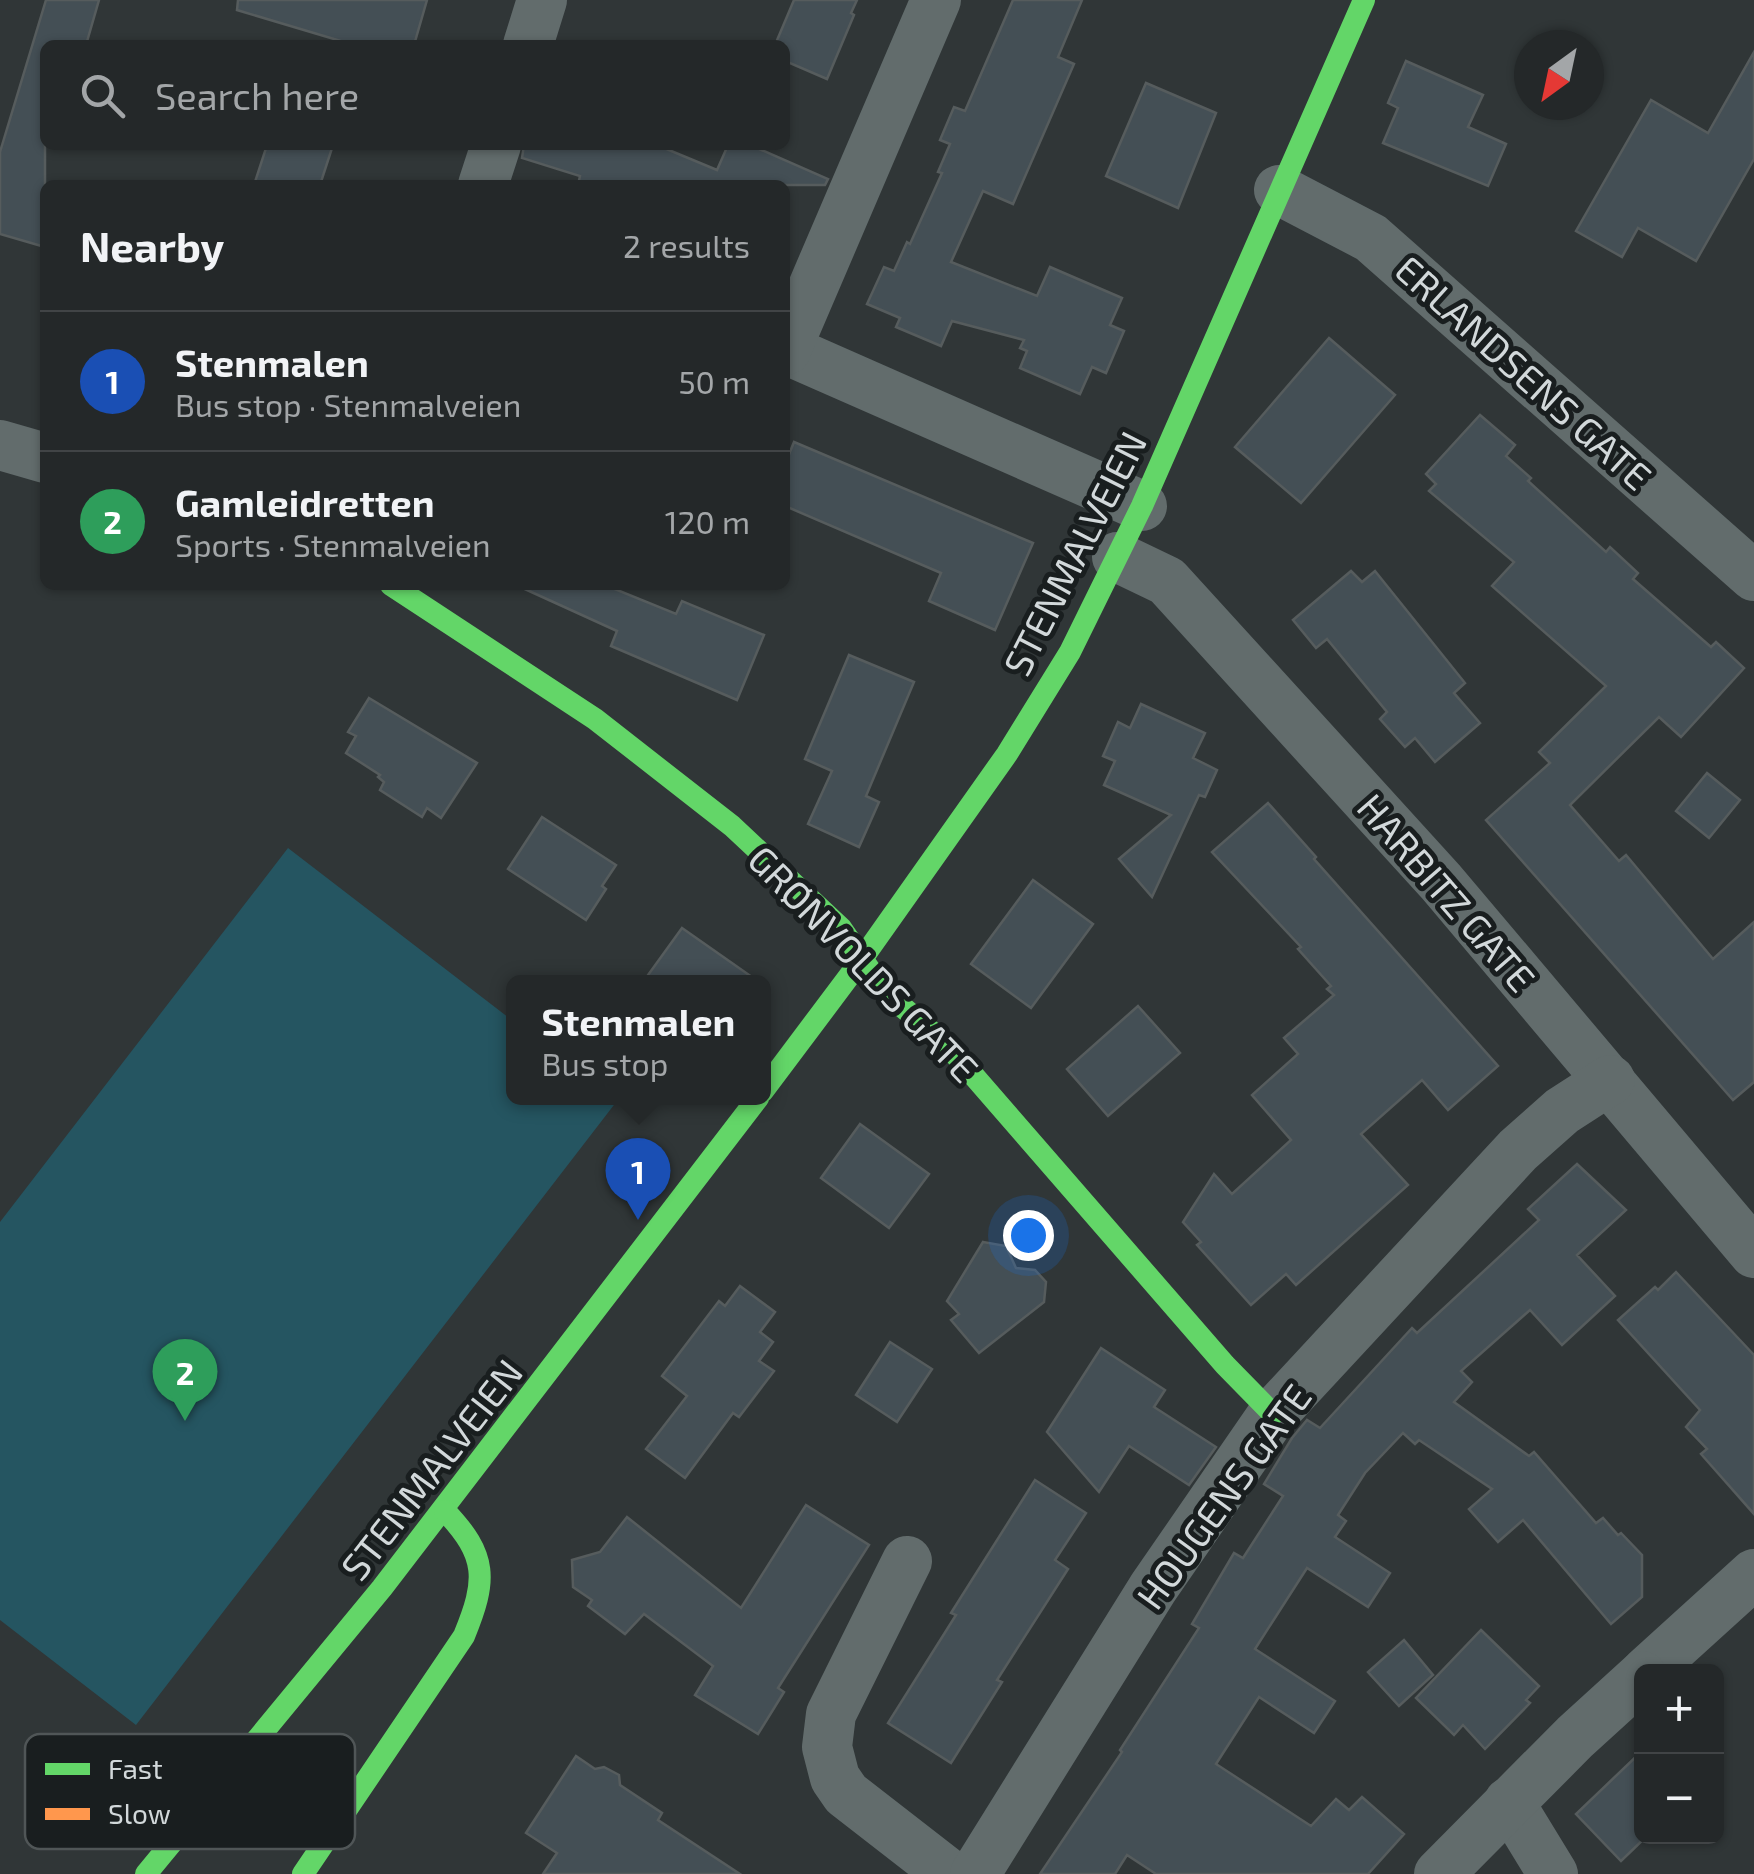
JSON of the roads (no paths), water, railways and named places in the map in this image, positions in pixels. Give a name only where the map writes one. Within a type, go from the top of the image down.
[{"type":"main road","name":"STENMALVEIEN","points":[[771,1080],[1007,754],[1070,652],[1142,506],[1364,0]]},
{"type":"main road","name":"GRØNVOLDS GATE","points":[[400,590],[595,719],[732,826],[841,928],[885,992],[947,1045],[1225,1366],[1272,1414]]},
{"type":"main road","name":"STENMALVEIEN","points":[[265,1734],[445,1510],[753,1105]]},
{"type":"main road","points":[[355,1797],[464,1636],[480,1596],[481,1562],[474,1542],[445,1510]]},
{"type":"main road","name":"STENMALVEIEN","points":[[146,1874],[167,1849]]},
{"type":"main road","points":[[303,1874],[320,1849]]},
{"type":"street","points":[[530,40],[542,0]]},
{"type":"street","points":[[790,341],[936,0]]},
{"type":"street","points":[[485,180],[494,150]]},
{"type":"street","name":"ERLANDSENS GATE","points":[[1279,190],[1372,238],[1754,576]]},
{"type":"street","points":[[790,352],[1142,506]]},
{"type":"street","points":[[0,444],[40,456]]},
{"type":"street","name":"HARBITZ GATE","points":[[1116,557],[1167,581],[1481,929],[1754,1254]]},
{"type":"street","name":"HOUGENS GATE","points":[[975,1874],[1153,1588],[1272,1414],[1518,1150],[1562,1110],[1610,1080]]},
{"type":"street","points":[[908,1562],[831,1714],[828,1747],[835,1778],[846,1794],[948,1874]]},
{"type":"street","points":[[1655,1664],[1754,1574]]},
{"type":"street","points":[[1439,1874],[1634,1683]]},
{"type":"street","points":[[1509,1802],[1552,1874]]},
{"type":"place","name":"Stenmalen","points":[[638,1220]]},
{"type":"place","name":"Gamleidretten","points":[[185,1421]]}]
